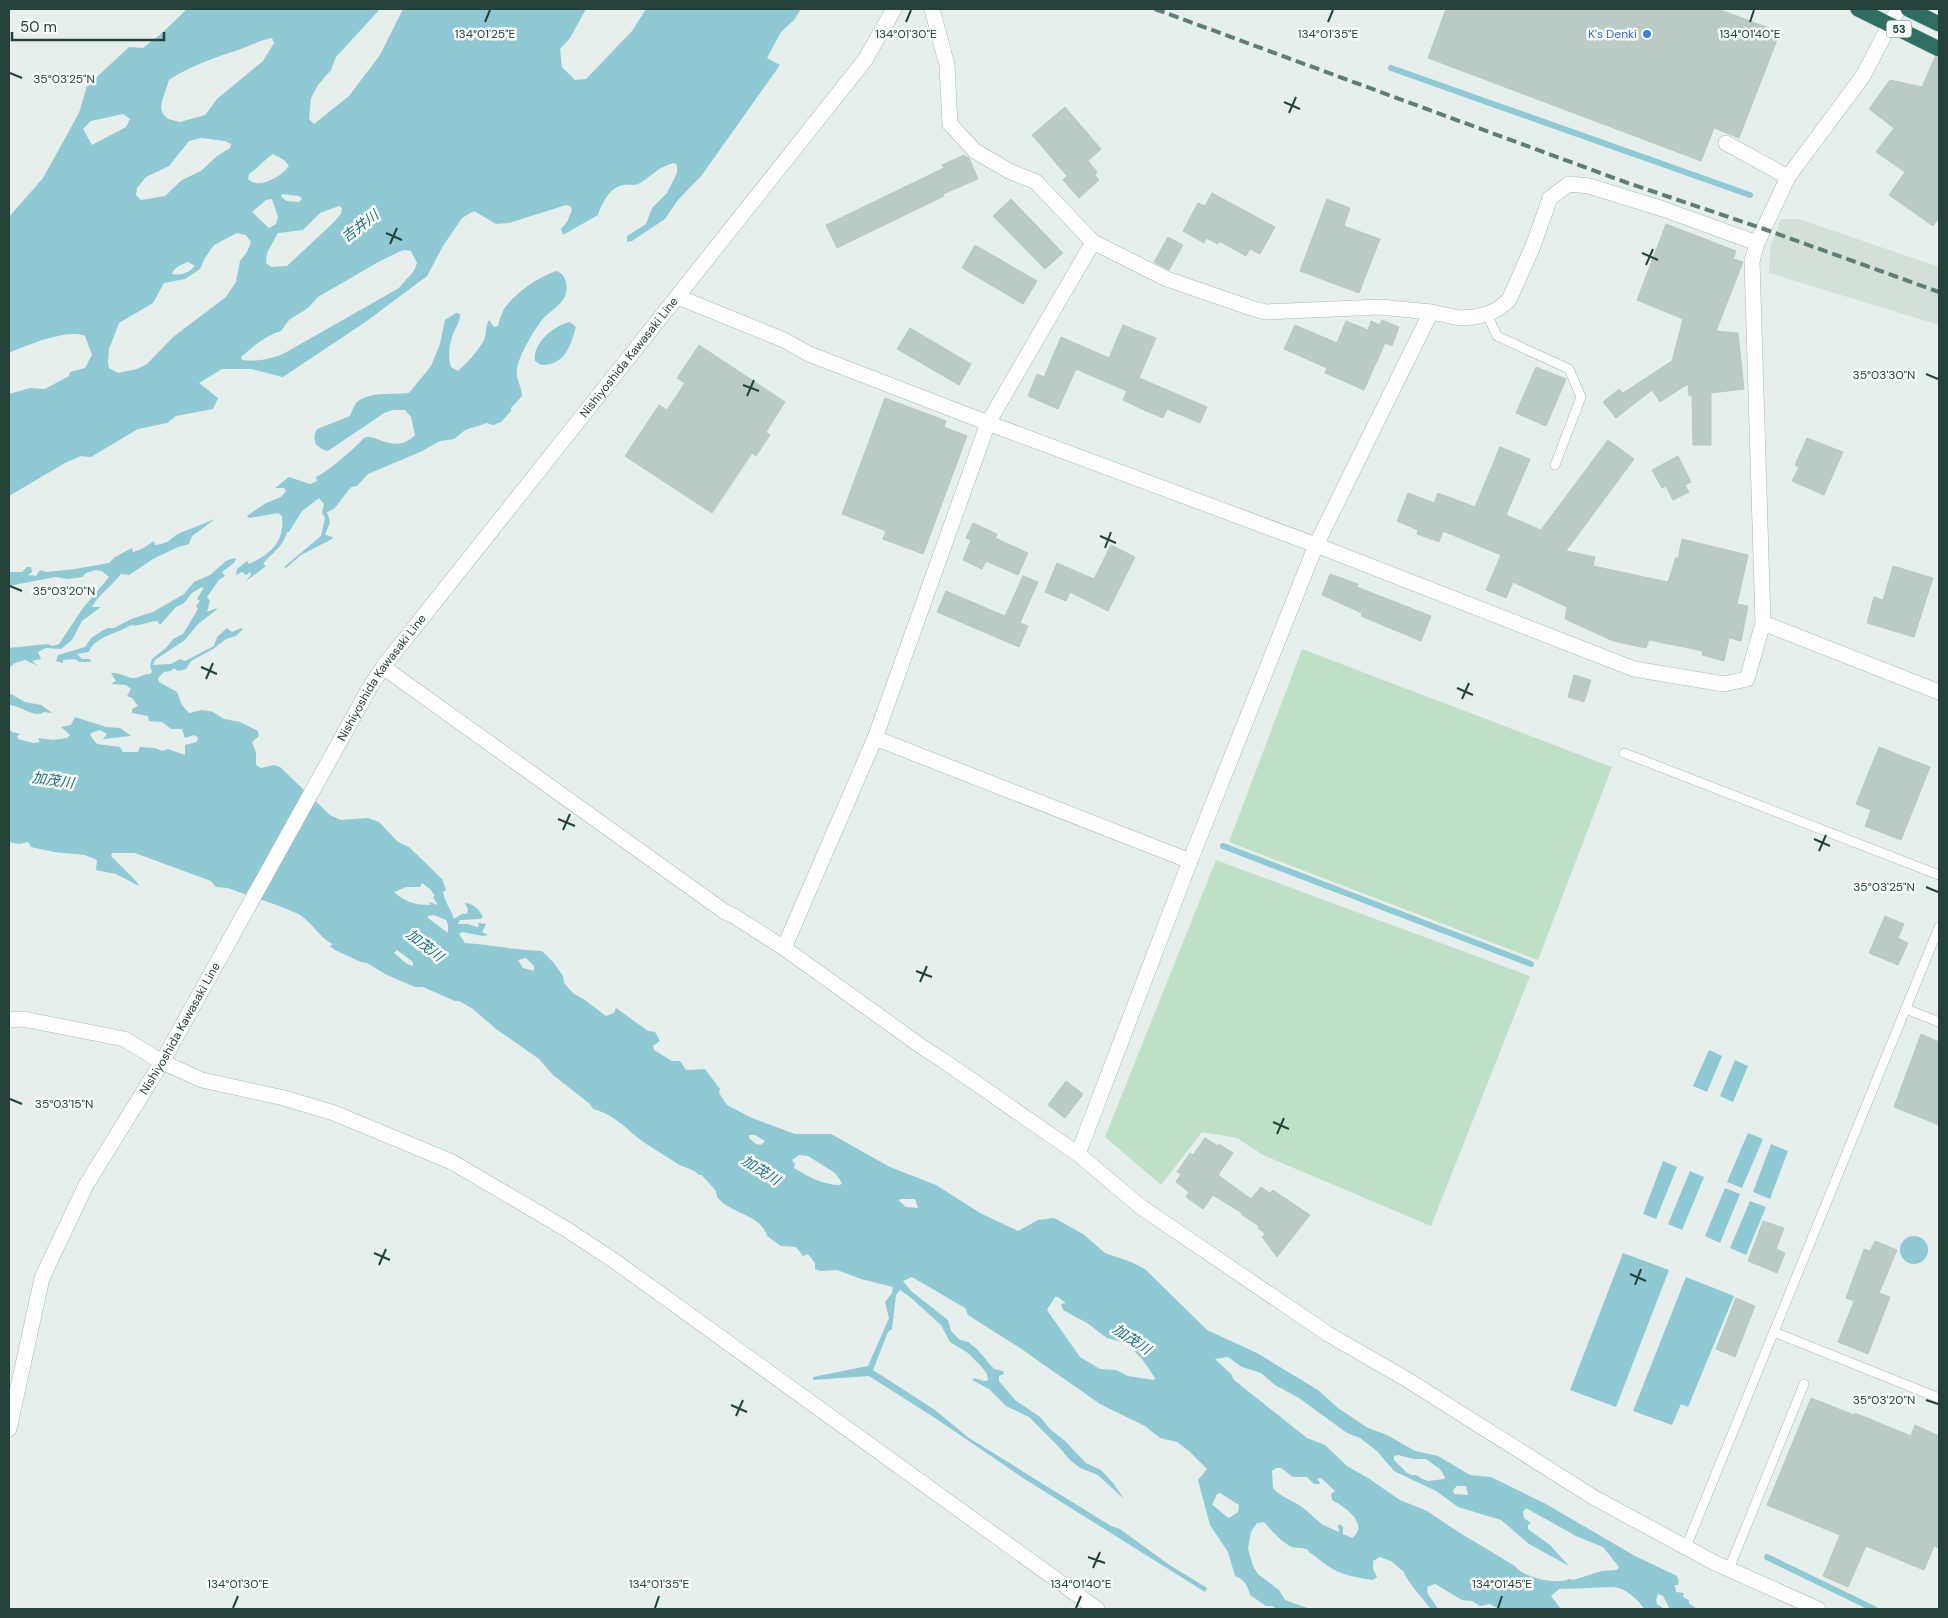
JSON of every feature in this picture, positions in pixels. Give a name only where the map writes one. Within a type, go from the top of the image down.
[{"type":"highway","name":"53","points":[[1858,9],[1939,50]]},
{"type":"highway","name":"53","points":[[1908,9],[1939,24]]},
{"type":"street","name":"Nishiyoshida Kawasaki Line","points":[[9,1429],[42,1278],[86,1185],[162,1062],[370,687],[383,667],[865,60],[894,9]]},
{"type":"street","points":[[932,9],[947,64],[950,124],[975,151],[1009,172],[1036,182],[1093,242],[1168,279],[1254,309],[1266,312],[1380,307],[1431,312],[1460,318],[1487,314],[1498,309],[1509,300],[1533,246],[1550,198],[1569,184],[1589,186],[1663,209],[1757,243]]},
{"type":"street","points":[[678,297],[784,340],[809,354],[1316,545],[1634,669],[1724,684],[1746,679],[1763,622],[1752,261],[1757,243],[1788,177],[1864,76],[1898,9]]},
{"type":"street","points":[[1726,143],[1788,177]]},
{"type":"street","points":[[784,948],[875,738],[988,423],[1093,242]]},
{"type":"street","points":[[1078,1154],[1190,861],[1316,545],[1431,312]]},
{"type":"street","points":[[1763,622],[1939,692]]},
{"type":"street","points":[[383,667],[725,912],[784,948],[925,1049],[1078,1154],[1141,1206],[1328,1334],[1406,1379],[1593,1497],[1729,1569],[1818,1609]]},
{"type":"street","points":[[875,738],[1190,861]]},
{"type":"street","points":[[9,1020],[23,1019],[124,1039],[162,1062],[202,1080],[284,1098],[334,1113],[452,1162],[566,1229],[616,1262],[1097,1609]]},
{"type":"lane","points":[[1487,314],[1497,336],[1569,369],[1581,397],[1555,466]]},
{"type":"lane","points":[[1624,752],[1939,875]]},
{"type":"lane","points":[[1686,1547],[1939,927]]},
{"type":"lane","points":[[1906,1009],[1939,1022]]},
{"type":"lane","points":[[1774,1332],[1939,1398]]},
{"type":"lane","points":[[1729,1569],[1804,1384]]},
{"type":"shaded area","points":[[1781,219],[1799,219],[1939,267],[1939,325],[1769,273],[1770,248]]},
{"type":"green space","points":[[1302,649],[1612,767],[1538,960],[1229,842]]},
{"type":"green space","points":[[1216,860],[1530,976],[1431,1226],[1263,1155],[1237,1138],[1202,1132],[1161,1185],[1105,1137]]},
{"type":"water","name":"吉井川","points":[[187,9],[380,9],[336,57],[331,70],[318,85],[311,98],[309,119],[314,124],[349,96],[380,55],[403,9],[586,9],[570,38],[560,49],[562,67],[575,80],[586,79],[632,31],[646,9],[801,9],[794,20],[781,32],[767,58],[780,65],[702,175],[678,200],[665,219],[632,241],[627,242],[627,236],[646,224],[652,208],[667,193],[677,173],[677,165],[674,163],[660,169],[638,184],[615,188],[604,200],[598,215],[563,235],[561,229],[567,222],[572,210],[570,206],[566,205],[509,223],[496,224],[474,211],[462,218],[443,246],[427,276],[364,323],[283,377],[251,369],[222,369],[199,383],[218,398],[213,409],[176,416],[167,423],[138,429],[91,457],[81,456],[65,463],[9,496],[9,394],[30,388],[45,389],[69,376],[70,372],[85,368],[92,355],[85,336],[78,334],[68,334],[47,339],[9,353],[9,217],[43,178],[79,113],[87,86],[129,47],[143,48]],"holes":[[[272,38],[274,43],[263,61],[217,99],[205,115],[180,122],[168,119],[163,114],[161,108],[162,101],[169,80],[202,63]],[[123,114],[130,119],[126,127],[92,145],[83,129],[91,121]],[[201,138],[225,141],[231,144],[230,148],[217,156],[201,171],[182,180],[165,196],[141,200],[136,195],[137,188],[146,177],[169,166],[189,141]],[[273,154],[284,160],[289,166],[281,174],[264,183],[253,182],[248,179],[249,174]],[[282,194],[299,196],[302,199],[299,202],[287,201],[281,197]],[[272,199],[278,217],[276,224],[269,228],[252,212],[266,200]],[[339,206],[342,208],[341,214],[333,223],[287,266],[271,267],[266,263],[267,253],[278,233],[303,230],[320,213]],[[237,233],[246,235],[251,242],[247,252],[240,261],[236,282],[226,297],[173,337],[147,364],[137,369],[118,373],[109,368],[109,349],[119,323],[153,303],[164,283],[185,279],[200,269],[214,245]],[[401,251],[411,251],[417,263],[412,274],[399,288],[283,354],[263,360],[242,360],[241,357],[250,349],[281,331],[289,320],[308,308],[318,297]],[[188,262],[195,266],[179,275],[172,274],[176,268]]]},
{"type":"water","points":[[557,271],[565,279],[566,294],[559,304],[542,320],[523,351],[518,363],[517,373],[522,396],[501,422],[493,425],[487,423],[465,430],[454,439],[440,441],[420,452],[368,474],[357,486],[351,487],[334,509],[327,512],[330,522],[325,535],[333,537],[332,539],[301,555],[286,568],[284,567],[321,536],[325,518],[322,513],[324,504],[319,498],[302,511],[289,532],[287,532],[280,546],[263,564],[266,566],[245,582],[251,575],[250,572],[246,575],[242,572],[236,575],[237,569],[247,561],[249,564],[264,556],[279,540],[282,516],[278,513],[249,518],[247,516],[266,503],[281,497],[286,491],[284,488],[275,488],[289,477],[310,484],[317,481],[316,477],[325,472],[364,438],[374,438],[393,444],[408,441],[415,435],[411,417],[405,410],[393,410],[384,413],[328,451],[320,448],[316,443],[314,437],[317,429],[350,416],[356,403],[369,396],[409,393],[431,366],[440,344],[445,320],[456,313],[460,314],[460,317],[453,334],[449,355],[451,367],[458,371],[472,357],[484,340],[489,320],[494,327],[498,326],[503,311],[519,293],[534,282]]},
{"type":"water","points":[[570,322],[576,327],[565,354],[556,362],[549,364],[541,365],[535,361],[537,348],[545,336],[557,327]]},
{"type":"water","points":[[215,519],[192,536],[189,544],[153,559],[129,575],[121,574],[101,594],[92,607],[101,607],[82,621],[72,640],[61,649],[46,648],[38,652],[41,659],[32,661],[38,666],[25,660],[15,663],[9,668],[9,648],[47,644],[53,646],[59,644],[83,608],[109,577],[102,571],[95,570],[86,573],[82,577],[68,579],[55,577],[9,586],[9,572],[22,572],[27,567],[31,567],[32,572],[28,575],[36,576],[40,570],[47,572],[109,563],[115,557],[132,548],[133,552],[142,549],[154,541],[155,545],[165,543],[180,533]]},
{"type":"water","name":"加茂川","points":[[236,559],[234,563],[222,572],[225,576],[219,580],[207,597],[210,601],[207,612],[217,608],[216,610],[197,625],[185,640],[155,660],[153,665],[171,664],[180,659],[185,661],[214,646],[217,637],[227,628],[232,632],[243,629],[236,636],[226,639],[213,649],[191,661],[186,669],[178,671],[174,668],[171,671],[164,672],[158,678],[159,682],[177,692],[182,705],[189,713],[202,710],[213,712],[224,719],[240,722],[258,731],[259,736],[252,742],[256,753],[256,765],[261,768],[274,765],[280,767],[330,815],[341,820],[368,818],[379,822],[398,842],[409,847],[442,879],[446,890],[443,892],[444,896],[454,919],[462,914],[467,914],[468,909],[465,903],[478,909],[483,917],[480,919],[460,920],[458,924],[468,924],[477,927],[479,926],[478,923],[486,924],[482,932],[488,935],[483,936],[462,932],[459,934],[465,943],[542,951],[553,962],[563,976],[564,983],[574,994],[606,1016],[614,1013],[616,1008],[648,1031],[655,1032],[660,1041],[653,1046],[654,1050],[672,1061],[680,1061],[686,1070],[705,1069],[720,1089],[719,1093],[727,1105],[752,1118],[795,1134],[831,1134],[890,1167],[936,1185],[980,1213],[1018,1231],[1038,1220],[1054,1218],[1083,1234],[1105,1253],[1145,1269],[1207,1330],[1257,1353],[1318,1390],[1338,1408],[1368,1428],[1387,1435],[1415,1451],[1438,1456],[1470,1475],[1491,1477],[1546,1504],[1635,1556],[1677,1576],[1679,1582],[1678,1585],[1675,1585],[1676,1592],[1684,1593],[1683,1597],[1689,1600],[1689,1604],[1696,1609],[1670,1609],[1663,1596],[1658,1594],[1657,1604],[1664,1609],[1644,1609],[1632,1595],[1615,1587],[1559,1589],[1551,1596],[1561,1609],[1499,1609],[1490,1604],[1480,1606],[1472,1601],[1462,1600],[1435,1584],[1427,1587],[1428,1594],[1438,1609],[1431,1609],[1405,1576],[1404,1572],[1391,1561],[1380,1557],[1373,1561],[1373,1569],[1377,1577],[1373,1580],[1344,1574],[1325,1564],[1308,1550],[1288,1545],[1264,1522],[1257,1523],[1251,1532],[1248,1549],[1253,1566],[1258,1574],[1279,1590],[1285,1600],[1310,1609],[1277,1609],[1272,1606],[1266,1606],[1250,1595],[1245,1583],[1235,1576],[1228,1552],[1210,1525],[1198,1480],[1207,1469],[1189,1451],[1177,1442],[1160,1438],[1145,1426],[1100,1404],[1020,1348],[968,1315],[965,1308],[912,1277],[903,1281],[911,1291],[948,1320],[951,1331],[960,1340],[968,1342],[977,1349],[994,1369],[1003,1371],[1004,1374],[999,1376],[999,1381],[1015,1400],[1040,1417],[1086,1463],[1101,1470],[1124,1499],[1098,1475],[1080,1468],[1070,1460],[1029,1417],[1006,1406],[989,1389],[972,1380],[974,1378],[984,1381],[988,1380],[987,1374],[968,1353],[950,1342],[941,1325],[900,1290],[896,1295],[892,1329],[888,1332],[873,1370],[935,1410],[969,1438],[1111,1526],[1120,1529],[1168,1564],[1207,1588],[1205,1592],[1023,1478],[869,1376],[813,1380],[813,1377],[868,1366],[889,1318],[885,1302],[892,1293],[893,1287],[861,1279],[837,1270],[820,1271],[815,1269],[815,1263],[808,1254],[803,1256],[796,1247],[781,1246],[767,1236],[759,1223],[723,1203],[717,1197],[714,1188],[702,1175],[678,1164],[642,1141],[614,1118],[593,1109],[590,1104],[553,1075],[539,1059],[496,1029],[473,1009],[459,1001],[423,987],[415,987],[387,975],[367,963],[335,950],[330,946],[333,944],[325,939],[303,917],[290,910],[228,888],[216,887],[211,881],[135,853],[112,853],[111,856],[139,886],[116,874],[96,870],[97,860],[85,855],[54,852],[31,847],[28,842],[19,844],[9,842],[9,729],[12,732],[21,734],[17,736],[18,739],[33,743],[40,742],[38,738],[53,740],[67,738],[70,735],[61,727],[71,725],[75,717],[106,727],[120,728],[131,736],[103,739],[107,734],[100,730],[90,735],[97,744],[120,747],[123,752],[138,752],[140,747],[155,748],[162,751],[168,749],[185,755],[185,745],[197,742],[198,738],[194,735],[185,738],[182,729],[171,729],[162,722],[149,721],[148,716],[132,713],[132,709],[138,706],[132,698],[127,696],[131,689],[126,685],[111,684],[116,681],[111,673],[133,678],[150,674],[152,672],[150,666],[152,659],[167,647],[173,639],[183,634],[198,609],[196,606],[200,601],[197,599],[203,589],[202,587],[192,593],[184,603],[176,607],[160,625],[157,621],[131,625],[96,642],[89,652],[77,654],[82,659],[90,659],[91,662],[79,662],[75,659],[63,660],[63,663],[56,661],[58,655],[85,647],[91,638],[107,628],[114,628],[131,619],[153,612],[184,594],[194,582],[210,575],[226,561]],"holes":[[[422,883],[430,889],[438,905],[429,902],[431,905],[411,902],[394,892],[406,887],[420,887]],[[434,915],[446,920],[448,933],[428,918],[428,916]],[[397,950],[413,962],[413,966],[407,964],[394,953]],[[526,958],[534,966],[534,971],[523,968],[518,960]],[[749,1135],[755,1135],[765,1141],[761,1145],[756,1144],[749,1138]],[[799,1155],[808,1156],[835,1173],[842,1183],[834,1185],[822,1182],[794,1168],[795,1164],[792,1160]],[[900,1199],[915,1199],[918,1208],[906,1207],[899,1201]],[[1055,1297],[1066,1303],[1061,1304],[1063,1310],[1087,1323],[1107,1338],[1126,1343],[1142,1359],[1155,1378],[1154,1380],[1128,1376],[1116,1370],[1100,1369],[1080,1357],[1047,1310]],[[1228,1357],[1242,1367],[1261,1373],[1275,1385],[1299,1398],[1347,1433],[1360,1438],[1377,1451],[1394,1471],[1436,1491],[1458,1507],[1501,1520],[1529,1544],[1569,1566],[1550,1545],[1528,1529],[1528,1525],[1531,1523],[1524,1518],[1523,1512],[1526,1508],[1576,1536],[1603,1547],[1619,1567],[1617,1570],[1602,1571],[1564,1581],[1549,1581],[1525,1574],[1427,1511],[1400,1500],[1347,1466],[1325,1445],[1307,1438],[1234,1380],[1231,1374],[1215,1359]],[[1394,1456],[1426,1459],[1440,1469],[1445,1477],[1444,1479],[1429,1481],[1407,1473],[1394,1460]],[[1276,1468],[1281,1468],[1293,1477],[1307,1477],[1314,1484],[1319,1484],[1320,1482],[1317,1479],[1321,1478],[1335,1491],[1331,1494],[1332,1500],[1354,1516],[1358,1527],[1357,1533],[1352,1538],[1343,1534],[1343,1527],[1340,1524],[1338,1532],[1323,1525],[1302,1507],[1273,1488],[1272,1471]],[[1457,1486],[1466,1486],[1468,1495],[1454,1494],[1453,1490]],[[1220,1493],[1239,1505],[1238,1512],[1229,1518],[1212,1505],[1217,1494]]]},
{"type":"water","points":[[9,693],[25,702],[41,705],[52,713],[36,714],[9,705]]},
{"type":"water","points":[[1709,1050],[1722,1056],[1707,1092],[1693,1086]]},
{"type":"water","points":[[1735,1060],[1748,1066],[1733,1102],[1720,1096]]},
{"type":"water","points":[[1748,1133],[1763,1139],[1742,1188],[1727,1182]]},
{"type":"water","points":[[1771,1144],[1788,1151],[1770,1199],[1753,1192]]},
{"type":"water","points":[[1663,1161],[1677,1167],[1656,1219],[1643,1214]]},
{"type":"water","points":[[1690,1171],[1704,1177],[1682,1230],[1668,1224]]},
{"type":"water","points":[[1725,1188],[1740,1194],[1720,1243],[1705,1236]]},
{"type":"water","points":[[1750,1201],[1766,1207],[1746,1255],[1730,1248]]},
{"type":"water","points":[[1914,1236],[1924,1240],[1928,1250],[1924,1260],[1914,1264],[1904,1260],[1900,1250],[1904,1240]]},
{"type":"water","points":[[1623,1253],[1669,1270],[1616,1407],[1570,1390]]},
{"type":"water","points":[[1686,1277],[1734,1296],[1688,1407],[1681,1404],[1672,1425],[1633,1411]]},
{"type":"building","points":[[1446,9],[1718,9],[1780,32],[1739,138],[1714,128],[1701,161],[1428,58]]},
{"type":"building","points":[[1935,57],[1939,58],[1939,217],[1933,226],[1889,195],[1905,172],[1876,152],[1894,128],[1869,109],[1890,80],[1922,87]]},
{"type":"building","points":[[1065,107],[1101,149],[1088,161],[1097,172],[1095,175],[1099,180],[1079,198],[1063,180],[1067,176],[1032,135]]},
{"type":"building","points":[[964,155],[969,158],[978,179],[943,194],[944,196],[837,248],[826,225],[944,168],[942,165]]},
{"type":"building","points":[[1212,193],[1275,227],[1260,254],[1250,249],[1246,256],[1219,241],[1218,244],[1206,238],[1204,243],[1183,231],[1198,203],[1205,206]]},
{"type":"building","points":[[1011,199],[1063,253],[1045,269],[993,216]]},
{"type":"building","points":[[1327,199],[1350,208],[1344,226],[1380,239],[1359,293],[1300,271]]},
{"type":"building","points":[[1666,224],[1736,251],[1733,259],[1743,262],[1716,331],[1738,333],[1744,389],[1711,393],[1711,445],[1693,445],[1692,395],[1689,396],[1688,384],[1660,402],[1652,390],[1616,418],[1603,402],[1619,389],[1623,393],[1672,361],[1683,319],[1637,300]]},
{"type":"building","points":[[1168,237],[1183,245],[1169,270],[1154,262]]},
{"type":"building","points":[[975,245],[1037,281],[1023,304],[962,268]]},
{"type":"building","points":[[1382,320],[1399,327],[1392,346],[1385,343],[1364,390],[1325,373],[1327,368],[1284,349],[1295,325],[1337,343],[1346,321],[1368,330],[1371,321],[1380,325]]},
{"type":"building","points":[[1123,325],[1156,338],[1139,378],[1207,407],[1200,423],[1167,409],[1163,418],[1146,411],[1123,400],[1127,391],[1076,369],[1058,409],[1028,396],[1037,374],[1044,377],[1061,337],[1109,358]]},
{"type":"building","points":[[910,328],[971,364],[959,385],[897,349]]},
{"type":"building","points":[[699,345],[785,402],[766,432],[770,435],[756,456],[752,453],[712,513],[625,456],[659,405],[667,410],[685,383],[677,378]]},
{"type":"building","points":[[1536,367],[1566,379],[1546,426],[1516,413]]},
{"type":"building","points":[[885,398],[946,421],[944,427],[967,436],[923,554],[883,539],[886,531],[842,514]]},
{"type":"building","points":[[1807,438],[1843,452],[1824,495],[1792,481],[1799,467],[1795,465]]},
{"type":"building","points":[[1608,440],[1634,459],[1566,551],[1595,557],[1593,566],[1668,582],[1676,557],[1678,559],[1682,539],[1748,555],[1737,604],[1748,606],[1741,641],[1729,638],[1724,661],[1702,655],[1703,651],[1649,640],[1646,648],[1613,641],[1565,619],[1567,607],[1513,582],[1506,598],[1486,590],[1501,555],[1443,531],[1439,542],[1417,534],[1418,530],[1397,521],[1408,493],[1434,503],[1438,493],[1475,507],[1500,447],[1530,459],[1506,515],[1541,530]]},
{"type":"building","points":[[1678,456],[1691,482],[1685,485],[1689,492],[1673,500],[1666,486],[1662,488],[1652,470]]},
{"type":"building","points":[[973,523],[997,534],[995,538],[1028,553],[1018,575],[986,561],[982,569],[963,560],[971,540],[966,538]]},
{"type":"building","points":[[1111,545],[1135,557],[1108,611],[1070,592],[1066,601],[1045,592],[1057,563],[1094,579]]},
{"type":"building","points":[[1893,566],[1933,578],[1914,637],[1867,623],[1874,597],[1883,600]]},
{"type":"building","points":[[1330,574],[1358,584],[1357,587],[1431,616],[1421,641],[1361,616],[1362,613],[1322,595]]},
{"type":"building","points":[[1023,576],[1038,582],[1020,623],[1028,626],[1019,647],[937,612],[946,591],[1005,616]]},
{"type":"building","points":[[1574,675],[1591,680],[1584,702],[1568,697]]},
{"type":"building","points":[[1879,747],[1930,767],[1901,840],[1865,826],[1871,810],[1856,804]]},
{"type":"building","points":[[1885,916],[1904,924],[1898,938],[1908,943],[1898,965],[1869,953]]},
{"type":"building","points":[[1921,1034],[1939,1042],[1939,1125],[1894,1107]]},
{"type":"building","points":[[1066,1081],[1083,1094],[1065,1118],[1048,1105]]},
{"type":"building","points":[[1205,1138],[1233,1153],[1218,1175],[1251,1199],[1261,1187],[1270,1193],[1273,1190],[1310,1215],[1277,1257],[1262,1237],[1265,1234],[1258,1228],[1259,1226],[1242,1213],[1213,1195],[1203,1209],[1186,1197],[1189,1192],[1176,1182],[1181,1174],[1177,1172],[1190,1153],[1193,1155]]},
{"type":"building","points":[[1763,1221],[1784,1228],[1776,1249],[1785,1253],[1777,1273],[1748,1261]]},
{"type":"building","points":[[1875,1241],[1897,1250],[1879,1293],[1890,1297],[1868,1354],[1838,1342],[1854,1301],[1846,1298],[1864,1249],[1870,1251]]},
{"type":"building","points":[[1736,1298],[1755,1306],[1735,1357],[1716,1349]]},
{"type":"building","points":[[1811,1398],[1854,1415],[1855,1413],[1911,1436],[1915,1425],[1939,1436],[1939,1548],[1934,1546],[1924,1570],[1866,1546],[1848,1587],[1823,1576],[1840,1535],[1767,1505]]},
{"type":"waterway","points":[[1391,68],[1750,195]]},
{"type":"waterway","points":[[1223,846],[1531,964]]},
{"type":"waterway","points":[[1767,1557],[1874,1609]]},
{"type":"railway","points":[[1155,9],[1625,182],[1764,229],[1939,292]]},
{"type":"place","name":"K's Denki","points":[[1647,34]]}]
